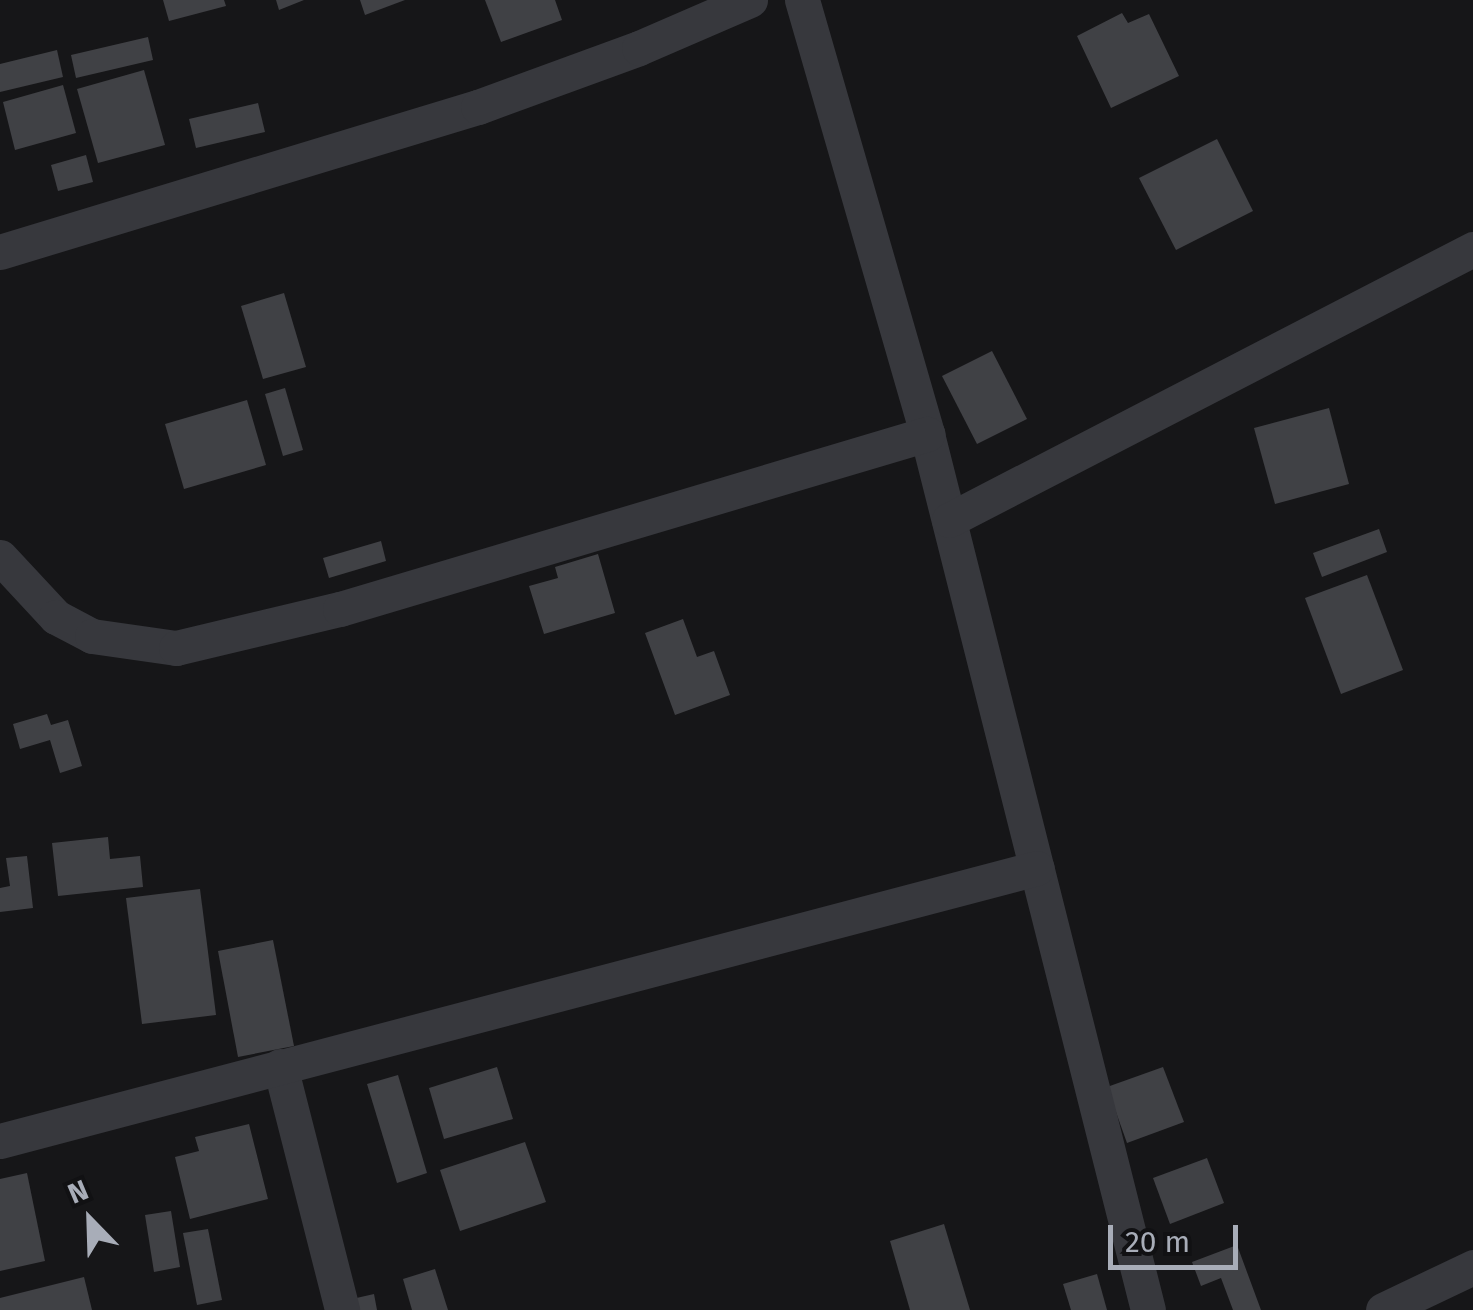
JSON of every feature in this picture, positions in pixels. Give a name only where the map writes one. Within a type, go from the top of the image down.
[{"type":"street","points":[[0,252],[478,108],[638,48],[750,0]]},
{"type":"street","points":[[802,0],[949,520],[1148,1310]]},
{"type":"street","points":[[949,520],[1473,249]]},
{"type":"street","points":[[0,557],[56,618],[92,636],[176,648],[340,608],[926,434]]},
{"type":"street","points":[[0,1140],[1037,868]]},
{"type":"street","points":[[280,1066],[342,1310]]},
{"type":"street","points":[[1384,1310],[1473,1267]]},
{"type":"building","points":[[163,0],[224,0],[226,6],[169,21]]},
{"type":"building","points":[[276,0],[304,0],[279,10]]},
{"type":"building","points":[[360,0],[405,0],[365,15]]},
{"type":"building","points":[[485,0],[555,0],[562,20],[501,42]]},
{"type":"building","points":[[1122,13],[1128,23],[1149,14],[1179,76],[1111,108],[1077,36]]},
{"type":"building","points":[[148,37],[153,60],[76,78],[71,55]]},
{"type":"building","points":[[57,50],[63,77],[0,92],[0,64]]},
{"type":"building","points":[[144,70],[165,145],[98,163],[77,89]]},
{"type":"building","points":[[63,85],[76,133],[15,150],[3,102]]},
{"type":"building","points":[[258,103],[265,132],[196,148],[189,119]]},
{"type":"building","points":[[1217,139],[1253,211],[1176,250],[1139,178]]},
{"type":"building","points":[[86,155],[93,182],[58,191],[51,165]]},
{"type":"building","points":[[284,293],[306,367],[263,379],[241,306]]},
{"type":"building","points":[[992,351],[1027,419],[977,444],[942,376]]},
{"type":"building","points":[[285,388],[303,450],[283,456],[265,394]]},
{"type":"building","points":[[247,400],[266,465],[184,489],[165,424]]},
{"type":"building","points":[[1329,408],[1349,484],[1275,504],[1254,428]]},
{"type":"building","points":[[1379,529],[1387,552],[1322,577],[1313,553]]},
{"type":"building","points":[[381,541],[386,561],[329,578],[323,558]]},
{"type":"building","points":[[598,554],[615,613],[544,634],[529,586],[558,578],[555,567]]},
{"type":"building","points":[[1367,575],[1403,670],[1341,694],[1305,598]]},
{"type":"building","points":[[683,619],[697,657],[714,651],[730,695],[675,715],[645,633]]},
{"type":"building","points":[[47,714],[51,725],[68,720],[82,766],[60,773],[50,740],[20,749],[13,724]]},
{"type":"building","points":[[108,837],[110,859],[140,856],[143,887],[58,896],[52,843]]},
{"type":"building","points":[[27,856],[33,908],[0,912],[0,888],[10,886],[6,858]]},
{"type":"building","points":[[200,889],[216,1015],[142,1024],[126,898]]},
{"type":"building","points":[[273,940],[294,1046],[238,1057],[218,951]]},
{"type":"building","points":[[497,1067],[513,1119],[444,1139],[429,1088]]},
{"type":"building","points":[[1163,1067],[1184,1122],[1127,1143],[1107,1087]]},
{"type":"building","points":[[398,1075],[427,1173],[397,1183],[367,1084]]},
{"type":"building","points":[[249,1124],[268,1199],[190,1219],[175,1157],[199,1151],[195,1137]]},
{"type":"building","points":[[525,1142],[546,1202],[460,1231],[440,1170]]},
{"type":"building","points":[[1207,1158],[1224,1203],[1170,1224],[1153,1178]]},
{"type":"building","points":[[27,1173],[45,1261],[0,1271],[0,1179]]},
{"type":"building","points":[[171,1211],[180,1267],[154,1272],[145,1215]]},
{"type":"building","points":[[944,1224],[970,1310],[910,1310],[890,1241]]},
{"type":"building","points":[[208,1229],[222,1300],[197,1305],[183,1233]]},
{"type":"building","points":[[1237,1245],[1261,1310],[1233,1310],[1221,1278],[1201,1286],[1192,1262]]},
{"type":"building","points":[[435,1269],[448,1310],[412,1310],[403,1279]]},
{"type":"building","points":[[1097,1274],[1107,1310],[1071,1310],[1063,1284]]},
{"type":"building","points":[[84,1277],[92,1310],[0,1310],[0,1298]]},
{"type":"building","points":[[374,1294],[377,1310],[354,1310],[352,1299]]}]
